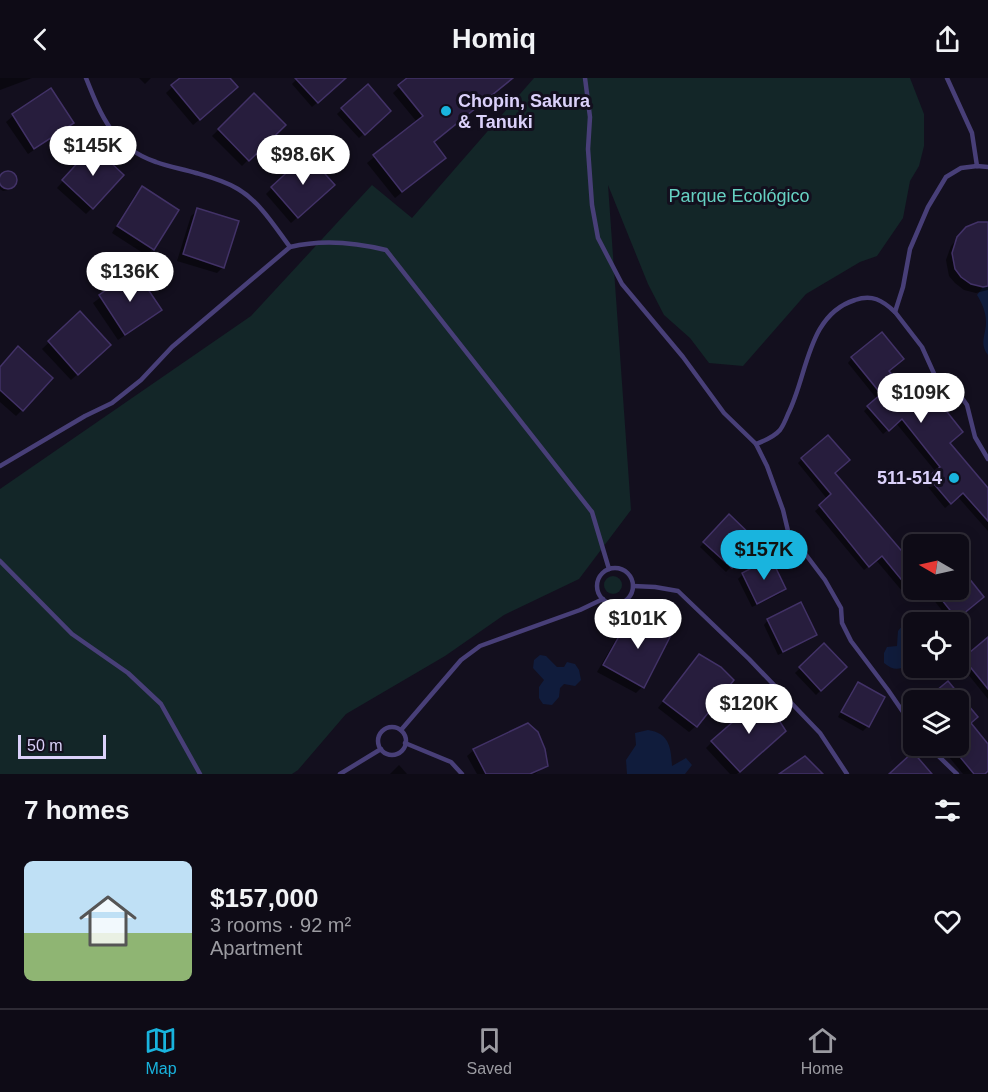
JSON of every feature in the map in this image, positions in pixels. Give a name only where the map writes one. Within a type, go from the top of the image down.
[{"type":"lane","points":[[86,78],[102,116],[126,147],[156,162],[227,182],[241,190],[257,205],[290,247]]},
{"type":"lane","points":[[585,78],[590,117],[588,149],[592,205],[598,238],[622,285],[683,357],[724,413],[756,444],[767,466],[788,531],[836,598],[841,608],[842,623],[851,641],[903,712]]},
{"type":"lane","points":[[947,78],[972,133],[977,166]]},
{"type":"lane","points":[[896,312],[910,249],[928,207],[946,177],[961,168],[988,167]]},
{"type":"lane","points":[[0,466],[85,416],[112,403],[141,380],[172,347],[290,247],[311,242],[358,243],[386,250],[592,512],[609,569]]},
{"type":"lane","points":[[756,444],[780,430],[799,388],[817,331],[838,307],[865,297],[884,302],[896,312],[922,347],[936,378],[949,391],[962,398],[967,405],[975,437],[988,459]]},
{"type":"lane","points":[[0,561],[72,634],[128,673],[161,704],[200,774]]},
{"type":"lane","points":[[615,568],[625,572],[632,580],[633,586],[629,597],[619,603],[603,599],[597,588],[600,577],[609,569],[615,568]]},
{"type":"lane","points":[[633,586],[678,591],[749,658],[820,733],[847,774]]},
{"type":"lane","points":[[401,730],[461,660],[480,646],[580,610],[603,599]]},
{"type":"lane","points":[[392,726],[401,730],[405,743],[397,754],[388,754],[381,749],[378,736],[383,729],[392,726]]},
{"type":"lane","points":[[405,743],[451,762],[462,774]]},
{"type":"lane","points":[[340,774],[381,749]]},
{"type":"lane","points":[[938,756],[957,774]]},
{"type":"green space","name":"Parque Ecológico","points":[[534,78],[910,78],[924,114],[924,146],[919,166],[910,181],[903,218],[877,256],[860,262],[806,294],[743,366],[709,363],[690,338],[664,315],[648,284],[608,185],[631,510],[579,579],[504,615],[445,656],[346,714],[298,770],[292,774],[0,774],[0,489],[251,316],[372,185],[412,218]]},
{"type":"green space","points":[[613,576],[619,579],[622,585],[619,591],[613,594],[607,591],[604,585],[607,579]]},
{"type":"water","points":[[988,286],[988,355],[983,343],[986,327],[985,315],[977,295],[983,287]]},
{"type":"water","points":[[903,625],[903,667],[894,668],[884,663],[884,653],[887,647],[897,646],[898,631]]},
{"type":"water","points":[[540,655],[546,656],[557,667],[564,667],[567,662],[575,664],[579,670],[581,680],[575,686],[564,684],[560,688],[559,697],[552,705],[543,704],[539,698],[539,687],[544,680],[533,668],[534,660]]},
{"type":"water","points":[[648,730],[660,734],[668,742],[672,766],[686,758],[692,765],[685,774],[627,774],[626,760],[636,745],[635,733]]},
{"type":"building","points":[[180,78],[230,78],[238,87],[200,120],[171,85]]},
{"type":"building","points":[[295,78],[346,78],[318,103]]},
{"type":"building","points":[[407,78],[513,78],[434,142],[446,158],[402,192],[373,155],[423,116],[398,85]]},
{"type":"building","points":[[368,84],[391,111],[365,135],[341,108]]},
{"type":"building","points":[[51,88],[74,123],[34,149],[12,114]]},
{"type":"building","points":[[254,93],[286,125],[249,161],[218,129]]},
{"type":"building","points":[[93,146],[124,175],[93,209],[62,180]]},
{"type":"building","points":[[307,154],[335,185],[298,218],[271,187]]},
{"type":"building","points":[[8,171],[14,174],[17,180],[14,186],[8,189],[2,186],[-1,180],[2,174]]},
{"type":"building","points":[[142,186],[179,210],[154,250],[117,226]]},
{"type":"building","points":[[197,208],[239,221],[224,268],[183,254]]},
{"type":"building","points":[[978,222],[988,222],[988,286],[983,287],[971,284],[961,277],[955,269],[952,253],[957,237],[966,227]]},
{"type":"building","points":[[135,270],[162,310],[125,335],[99,295]]},
{"type":"building","points":[[80,311],[111,345],[78,375],[48,341]]},
{"type":"building","points":[[882,332],[904,359],[889,371],[926,414],[940,403],[963,432],[950,443],[988,488],[988,521],[963,493],[951,504],[928,477],[940,467],[902,419],[889,431],[867,406],[881,394],[851,357]]},
{"type":"building","points":[[18,346],[53,378],[23,411],[0,390],[0,367]]},
{"type":"building","points":[[828,435],[850,460],[835,473],[903,552],[903,582],[882,556],[869,567],[819,505],[831,494],[801,458]]},
{"type":"building","points":[[729,514],[757,541],[732,568],[703,542]]},
{"type":"building","points":[[771,558],[786,589],[757,604],[742,573]]},
{"type":"building","points":[[969,578],[984,597],[966,612],[951,612],[942,600],[969,600]]},
{"type":"building","points":[[801,602],[817,635],[783,652],[767,619]]},
{"type":"building","points":[[632,613],[654,622],[671,635],[644,688],[603,665]]},
{"type":"building","points":[[988,637],[988,689],[969,665],[969,653]]},
{"type":"building","points":[[824,643],[847,667],[821,691],[799,667]]},
{"type":"building","points":[[699,654],[721,667],[734,680],[697,727],[663,701]]},
{"type":"building","points":[[948,681],[956,690],[937,690]]},
{"type":"building","points":[[858,682],[885,697],[869,727],[841,712]]},
{"type":"building","points":[[758,700],[773,711],[786,731],[740,772],[711,741]]},
{"type":"building","points":[[969,706],[978,717],[971,723],[988,744],[988,771],[985,774],[974,774],[959,756],[969,756]]},
{"type":"building","points":[[528,723],[538,732],[545,749],[548,766],[530,774],[486,774],[473,749]]},
{"type":"building","points":[[805,756],[823,774],[779,774]]},
{"type":"building","points":[[909,756],[916,756],[932,774],[889,774]]},
{"type":"place","name":"Chopin, Sakura & Tanuki","points":[[446,111]]},
{"type":"place","name":"511-514","points":[[954,478]]}]
